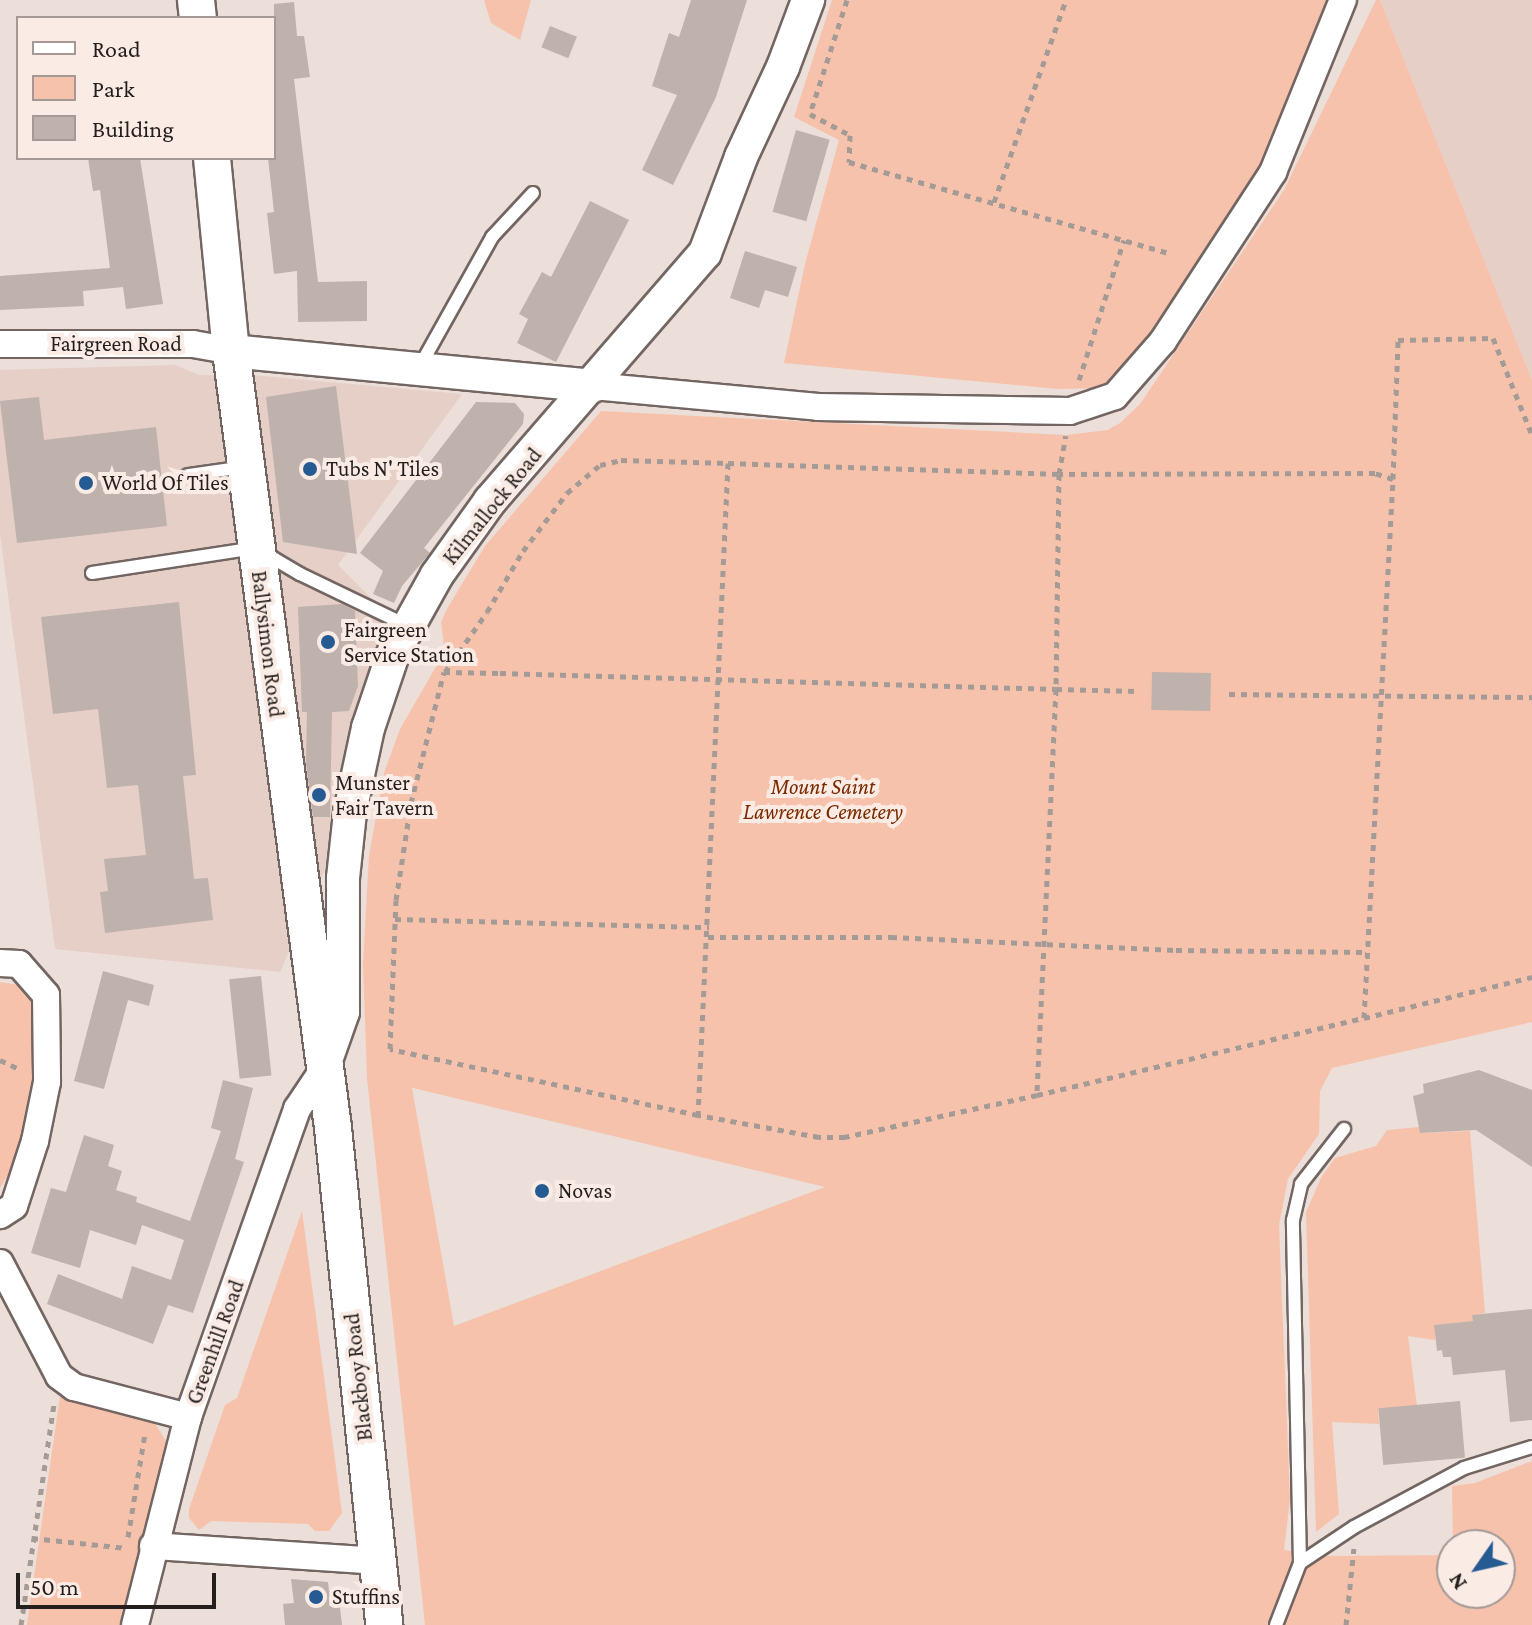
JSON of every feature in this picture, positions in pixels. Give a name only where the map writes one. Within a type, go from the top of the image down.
[{"type":"main road","name":"Ballysimon Road","points":[[212,160],[231,351],[333,1128]]},
{"type":"main road","name":"Blackboy Road","points":[[333,1128],[384,1625]]},
{"type":"street","name":"Kilmallock Road","points":[[323,1070],[343,1012],[343,878],[350,812],[368,728],[393,654],[437,575],[490,501],[593,386],[705,253],[741,157],[783,67],[808,0]]},
{"type":"street","points":[[231,351],[818,407],[1070,411],[1115,396],[1163,341],[1273,172],[1343,0]]},
{"type":"street","name":"Fairgreen Road","points":[[0,344],[193,344],[231,351]]},
{"type":"street","points":[[0,963],[19,964],[46,995],[47,1082],[35,1141],[14,1206],[0,1215]]},
{"type":"street","name":"Greenhill Road","points":[[135,1625],[188,1417],[297,1109],[323,1070]]},
{"type":"street","points":[[0,1263],[59,1376],[74,1387],[188,1417]]},
{"type":"street","points":[[153,1546],[377,1561]]},
{"type":"lane","points":[[419,369],[492,237],[533,193]]},
{"type":"lane","points":[[188,475],[246,467]]},
{"type":"lane","points":[[92,573],[256,548],[300,574],[409,626]]},
{"type":"lane","points":[[1276,1625],[1300,1563],[1293,1220],[1301,1184],[1344,1129]]},
{"type":"lane","points":[[1300,1563],[1354,1527],[1464,1468],[1532,1447]]},
{"type":"path","points":[[847,0],[810,114],[850,135],[849,162],[1171,254]]},
{"type":"path","points":[[994,202],[1066,0]]},
{"type":"path","points":[[1037,1095],[1056,689],[1059,474],[1070,411],[1124,240]]},
{"type":"path","points":[[1364,1018],[1365,952],[1383,696],[1398,340],[1493,338],[1532,435]]},
{"type":"path","points":[[1393,479],[1375,473],[1059,474],[621,460],[600,465],[567,493],[523,551],[487,612],[444,672],[411,803],[395,919],[390,1049],[698,1115],[819,1137],[845,1137],[1037,1095],[1532,977]]},
{"type":"path","points":[[698,1115],[728,463]]},
{"type":"path","points":[[444,672],[1137,691]]},
{"type":"path","points":[[1229,694],[1532,697]]},
{"type":"path","points":[[395,919],[709,927]]},
{"type":"path","points":[[708,937],[891,937],[1324,954],[1365,952]]},
{"type":"path","points":[[21,1625],[59,1376]]},
{"type":"path","points":[[121,1400],[145,1431],[124,1563]]},
{"type":"path","points":[[1346,1625],[1354,1527]]},
{"type":"path","points":[[32,1538],[126,1548]]},
{"type":"shaded area","points":[[1380,0],[1532,0],[1532,380]]},
{"type":"shaded area","points":[[175,365],[199,375],[251,375],[462,394],[338,565],[389,616],[333,851],[280,972],[55,949],[0,534],[0,370]]},
{"type":"green space","points":[[484,0],[531,0],[520,40],[491,23]]},
{"type":"green space","points":[[832,0],[1330,0],[1259,167],[1155,328],[1101,388],[1058,389],[784,363],[805,264],[839,140],[794,117]]},
{"type":"green space","name":"Mount Saint Lawrence Cemetery","points":[[1376,0],[1380,0],[1532,380],[1532,1022],[1332,1068],[1320,1091],[1319,1134],[1288,1179],[1279,1225],[1290,1499],[1284,1550],[1329,1556],[1436,1555],[1436,1609],[1516,1609],[1516,1529],[1453,1529],[1452,1486],[1475,1483],[1532,1461],[1532,1625],[425,1625],[367,1078],[363,964],[369,855],[384,773],[400,729],[441,658],[444,646],[441,622],[448,607],[485,546],[601,411],[1066,435],[1108,430],[1140,404],[1284,190]],"holes":[[[412,1088],[825,1187],[454,1326]]]},
{"type":"green space","points":[[0,982],[19,985],[31,1000],[38,1019],[39,1044],[21,1153],[0,1188]]},
{"type":"green space","points":[[1419,1127],[1421,1133],[1470,1131],[1485,1313],[1473,1315],[1473,1321],[1435,1325],[1435,1340],[1408,1336],[1417,1406],[1378,1409],[1379,1424],[1332,1422],[1339,1514],[1316,1532],[1306,1212],[1322,1176],[1335,1158],[1376,1146],[1387,1130]]},
{"type":"green space","points":[[302,1211],[342,1513],[329,1531],[315,1531],[308,1524],[211,1521],[199,1530],[189,1518],[189,1509],[225,1405],[237,1398]]},
{"type":"green space","points":[[60,1396],[149,1414],[169,1446],[121,1625],[27,1625]]},
{"type":"building","points":[[691,0],[747,0],[716,97],[673,185],[642,170],[677,95],[652,86],[669,33],[679,37]]},
{"type":"building","points":[[294,2],[297,36],[304,36],[310,77],[294,79],[318,282],[367,281],[367,321],[298,322],[297,271],[274,274],[267,213],[274,212],[268,160],[276,160],[274,4]]},
{"type":"building","points":[[550,26],[577,37],[568,58],[541,47]]},
{"type":"building","points":[[796,130],[830,140],[806,221],[773,212]]},
{"type":"building","points":[[88,160],[140,160],[163,304],[126,309],[123,287],[83,291],[84,306],[0,310],[0,276],[110,268],[100,190],[93,191]]},
{"type":"building","points":[[590,201],[629,220],[556,362],[517,343],[528,319],[519,314],[542,272],[551,277]]},
{"type":"building","points":[[745,251],[797,267],[788,297],[765,290],[759,308],[730,298]]},
{"type":"building","name":"Tubs N' Tiles","points":[[336,386],[357,554],[283,542],[266,397]]},
{"type":"building","name":"World Of Tiles","points":[[39,397],[44,440],[156,427],[167,526],[17,543],[0,401]]},
{"type":"building","points":[[476,402],[515,403],[524,414],[523,424],[424,548],[430,553],[402,586],[394,603],[373,594],[383,571],[360,553]]},
{"type":"building","points":[[179,602],[196,775],[183,776],[194,879],[208,878],[213,920],[105,933],[100,892],[108,891],[104,859],[146,855],[138,785],[107,788],[98,709],[53,714],[41,617]]},
{"type":"building","points":[[342,604],[355,611],[358,686],[349,711],[332,712],[330,817],[313,817],[306,763],[307,712],[302,712],[298,607]]},
{"type":"building","points":[[1152,672],[1211,673],[1210,711],[1151,710]]},
{"type":"building","points":[[103,971],[154,985],[149,1006],[128,1000],[104,1089],[74,1081]]},
{"type":"building","points":[[261,976],[271,1075],[240,1079],[229,979]]},
{"type":"building","points":[[1479,1070],[1532,1090],[1532,1167],[1476,1130],[1420,1133],[1413,1096],[1424,1093],[1423,1084]]},
{"type":"building","points":[[223,1080],[253,1088],[235,1159],[244,1162],[193,1313],[168,1305],[153,1344],[47,1304],[58,1274],[122,1299],[132,1266],[171,1280],[184,1240],[142,1225],[136,1245],[90,1230],[80,1268],[31,1253],[51,1188],[66,1192],[84,1135],[114,1145],[108,1166],[122,1171],[116,1190],[137,1197],[136,1202],[190,1221],[221,1131],[211,1128]]},
{"type":"building","points":[[1532,1309],[1532,1420],[1510,1422],[1505,1370],[1453,1375],[1451,1357],[1443,1357],[1442,1350],[1437,1351],[1434,1325],[1473,1321],[1472,1315]]},
{"type":"building","points":[[1460,1401],[1465,1458],[1383,1465],[1378,1408]]},
{"type":"building","name":"Stuffins","points":[[291,1579],[328,1582],[329,1591],[338,1590],[342,1625],[285,1625],[283,1604],[294,1603]]},
{"type":"place","name":"Tubs N' Tiles","points":[[310,469]]},
{"type":"place","name":"World Of Tiles","points":[[86,483]]},
{"type":"place","name":"Fairgreen Service Station","points":[[328,642]]},
{"type":"place","name":"Munster Fair Tavern","points":[[319,795]]},
{"type":"place","name":"Novas","points":[[542,1191]]},
{"type":"place","name":"Stuffins","points":[[316,1597]]}]
